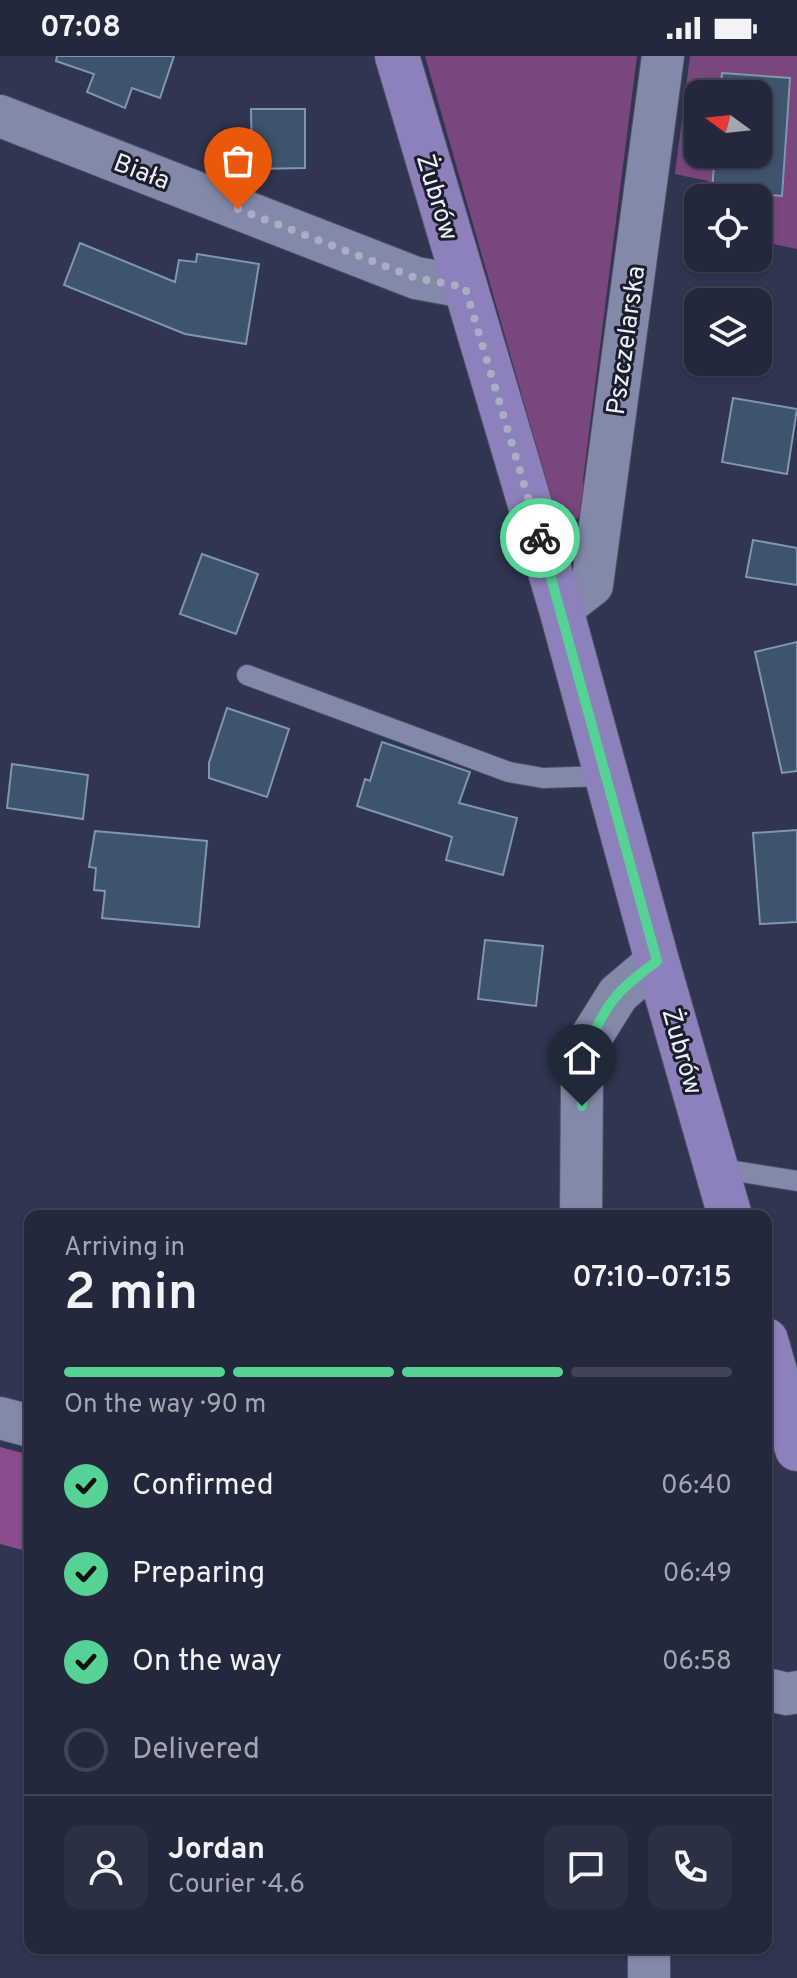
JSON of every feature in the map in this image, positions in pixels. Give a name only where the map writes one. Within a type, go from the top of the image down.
[{"type":"main road","name":"Żubrów","points":[[397,56],[561,609],[728,1210]]},
{"type":"main road","points":[[772,1361],[797,1449]]},
{"type":"street","name":"Pszczelarska","points":[[561,609],[592,585],[594,576],[663,56]]},
{"type":"street","name":"Biała","points":[[0,116],[416,278],[465,287]]},
{"type":"street","points":[[581,1210],[582,1080],[593,1034],[618,994],[657,961]]},
{"type":"street","points":[[0,1418],[24,1424]]},
{"type":"street","points":[[772,1690],[787,1694],[797,1692]]},
{"type":"street","points":[[649,1954],[649,1978]]},
{"type":"lane","points":[[247,675],[509,772],[543,778],[606,776]]},
{"type":"lane","points":[[716,1168],[797,1181]]},
{"type":"shaded area","points":[[425,56],[637,56],[583,480],[587,512],[560,529]]},
{"type":"shaded area","points":[[690,56],[797,56],[797,249],[772,244],[772,184],[708,184],[708,181],[675,174],[684,103],[684,168],[772,168],[772,80],[687,80]]},
{"type":"shaded area","points":[[0,1447],[24,1453],[24,1550],[0,1544]]},
{"type":"building","points":[[57,56],[174,56],[160,98],[132,88],[125,108],[87,92],[94,74],[56,61]]},
{"type":"building","points":[[722,73],[790,78],[782,196],[772,195],[772,184],[712,184],[714,168],[772,168],[772,80],[721,80]]},
{"type":"building","points":[[251,109],[305,109],[305,168],[252,169]]},
{"type":"building","points":[[80,243],[175,282],[179,260],[196,262],[197,254],[259,264],[246,344],[185,334],[64,285]]},
{"type":"building","points":[[733,398],[797,409],[787,474],[722,462]]},
{"type":"building","points":[[753,540],[797,548],[797,585],[746,577]]},
{"type":"building","points":[[202,554],[258,574],[236,634],[180,614]]},
{"type":"building","points":[[797,642],[797,771],[782,773],[755,652]]},
{"type":"building","points":[[227,708],[289,729],[267,797],[209,778],[209,763]]},
{"type":"building","points":[[382,742],[470,772],[459,803],[517,818],[503,875],[446,860],[452,837],[357,806],[365,779],[370,781]]},
{"type":"building","points":[[12,764],[88,775],[83,819],[7,808]]},
{"type":"building","points":[[797,830],[797,922],[760,924],[753,833]]},
{"type":"building","points":[[95,831],[207,841],[199,927],[102,918],[105,891],[94,890],[96,868],[89,867]]},
{"type":"building","points":[[485,940],[543,946],[536,1006],[478,999]]},
{"type":"way so far","points":[[238,209],[416,278],[465,287],[540,538]]},
{"type":"route","points":[[540,538],[657,961],[618,994],[593,1034],[582,1080],[582,1106]]}]
